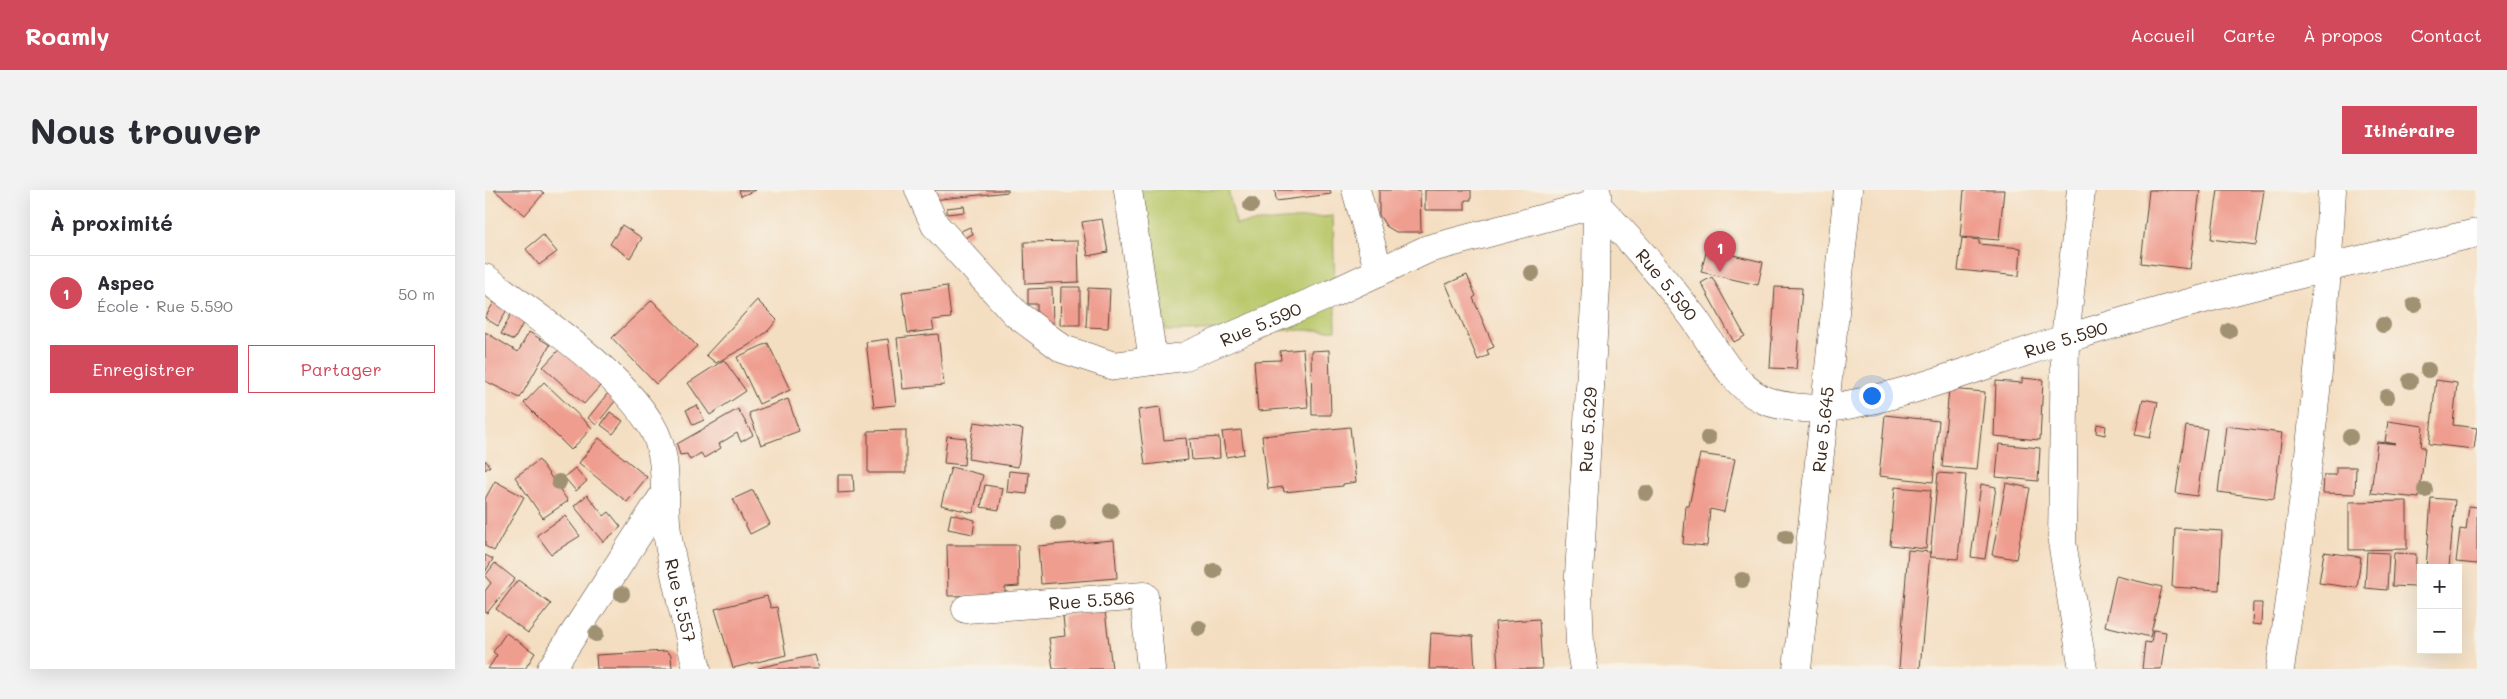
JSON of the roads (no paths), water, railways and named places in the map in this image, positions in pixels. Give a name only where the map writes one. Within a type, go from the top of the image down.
[{"type":"street","name":"Rue 5.590","points":[[919,190],[935,225],[1016,314],[1063,349],[1114,366],[1183,357],[1428,249],[1597,197],[1694,318],[1734,376],[1760,398],[1790,406],[1826,408],[1896,395],[2065,339],[2216,296],[2477,233]]},
{"type":"street","points":[[1128,190],[1153,361]]},
{"type":"street","points":[[1356,190],[1379,272]]},
{"type":"street","name":"Rue 5.645","points":[[1797,669],[1803,596],[1826,408],[1848,190]]},
{"type":"street","points":[[2081,190],[2065,339],[2062,542],[2083,669]]},
{"type":"street","points":[[2280,669],[2305,500],[2328,268],[2332,190]]},
{"type":"street","name":"Rue 5.629","points":[[1584,669],[1580,645],[1578,592],[1596,286],[1597,197]]},
{"type":"street","name":"Rue 5.557","points":[[485,278],[581,351],[632,400],[651,425],[663,453],[667,532],[697,669]]},
{"type":"street","points":[[551,669],[665,492]]},
{"type":"street","name":"Rue 5.586","points":[[966,609],[1144,596],[1151,669]]},
{"type":"place","name":"Aspec","points":[[1720,272]]}]
